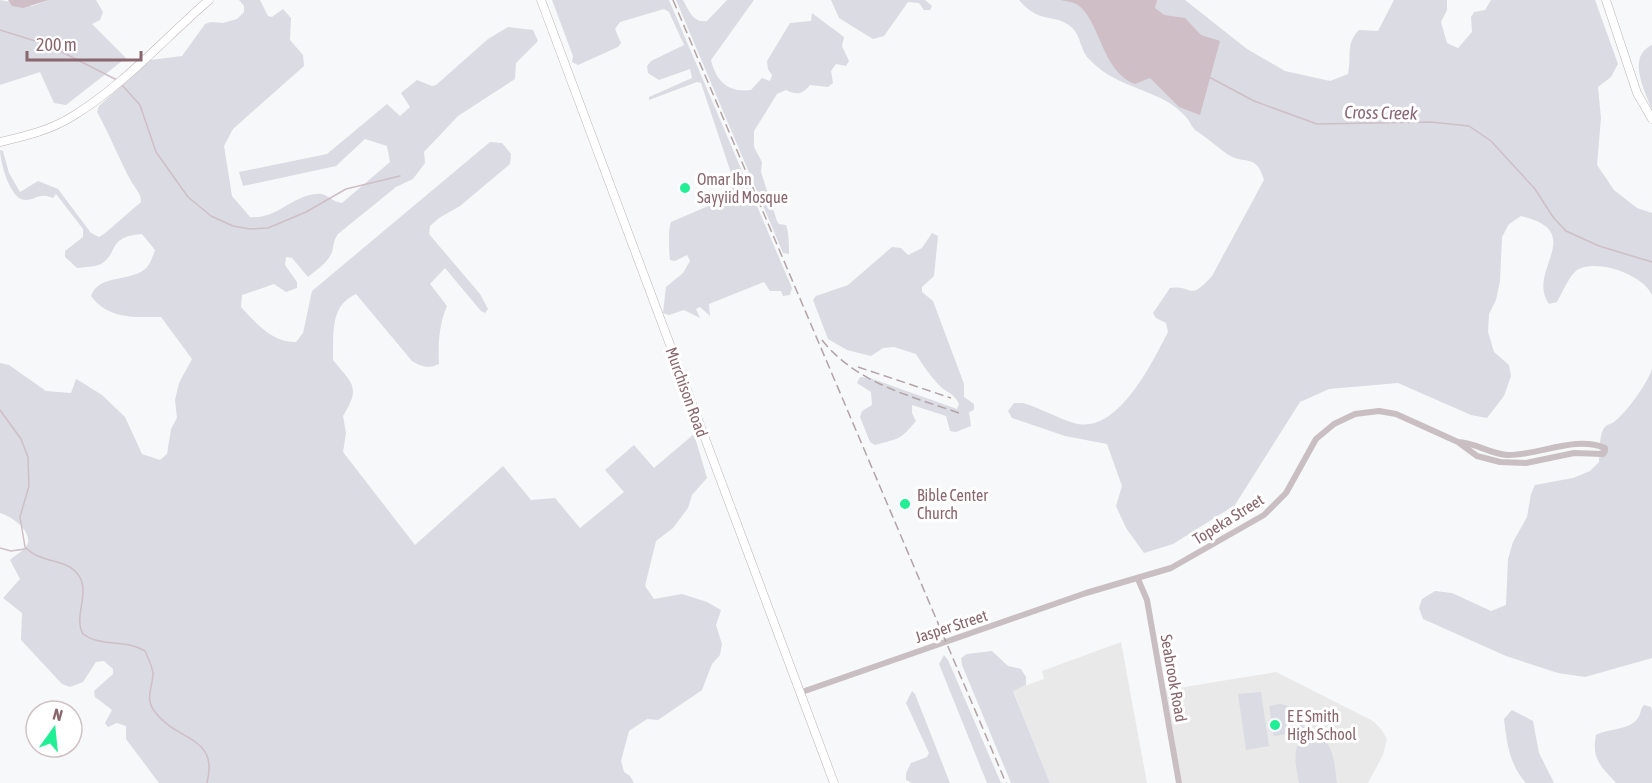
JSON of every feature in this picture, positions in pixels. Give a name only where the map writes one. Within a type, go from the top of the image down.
[{"type":"main road","points":[[0,142],[41,131],[73,117],[108,90],[210,0]]},
{"type":"main road","name":"Murchison Road","points":[[541,0],[834,783]]},
{"type":"main road","points":[[1606,0],[1637,93],[1652,119]]},
{"type":"street","name":"Topeka Street","points":[[1111,586],[1172,568],[1264,515],[1286,493],[1310,448],[1334,424],[1363,412],[1391,412],[1458,442]]},
{"type":"street","points":[[1458,442],[1506,455],[1524,454],[1574,444],[1598,445],[1605,448],[1605,451],[1508,463],[1480,457],[1458,442]]},
{"type":"street","name":"Seabrook Road","points":[[1138,579],[1148,606],[1179,783]]},
{"type":"street","name":"Jasper Street","points":[[799,693],[1111,586]]},
{"type":"shaded area","points":[[0,0],[32,6],[49,0],[96,0],[103,12],[100,20],[92,24],[126,58],[66,105],[54,103],[40,72],[0,85]]},
{"type":"shaded area","points":[[8,0],[49,0],[23,8],[12,6]]},
{"type":"shaded area","points":[[239,0],[260,0],[268,16],[272,17],[283,9],[291,18],[290,40],[303,55],[304,66],[233,129],[224,146],[232,196],[250,217],[276,212],[299,199],[316,194],[323,194],[342,203],[390,162],[387,146],[365,139],[336,166],[243,186],[239,172],[327,154],[387,104],[400,116],[410,107],[401,93],[417,80],[432,86],[436,85],[488,39],[508,27],[533,30],[538,41],[516,63],[515,79],[458,116],[424,152],[425,163],[413,179],[396,187],[338,234],[328,260],[322,266],[308,277],[292,258],[286,257],[285,265],[297,282],[297,288],[286,292],[274,284],[242,295],[241,307],[272,336],[296,342],[303,333],[312,291],[490,142],[502,143],[511,154],[510,164],[460,206],[430,226],[429,234],[480,294],[488,309],[485,313],[481,311],[445,268],[430,284],[447,306],[442,320],[439,364],[425,367],[412,361],[356,294],[341,306],[335,322],[333,360],[350,381],[353,392],[343,416],[346,433],[343,452],[415,545],[503,466],[531,500],[555,498],[580,528],[624,492],[605,470],[634,445],[654,468],[694,434],[707,478],[692,495],[688,508],[673,528],[656,541],[645,586],[654,599],[682,594],[707,602],[721,610],[716,625],[722,644],[720,655],[712,664],[702,690],[658,720],[647,719],[629,731],[621,761],[624,772],[634,783],[159,783],[126,739],[126,726],[117,723],[108,727],[105,723],[112,710],[95,697],[94,691],[113,674],[113,669],[104,661],[96,662],[83,682],[70,687],[62,684],[21,640],[22,613],[3,598],[20,579],[10,560],[25,548],[28,538],[19,524],[0,513],[0,363],[9,365],[46,391],[71,393],[76,379],[78,380],[102,395],[125,417],[142,454],[160,460],[167,454],[171,429],[177,418],[175,400],[179,383],[192,359],[161,317],[123,316],[98,304],[91,296],[101,284],[141,272],[148,265],[155,250],[142,234],[123,238],[101,264],[77,268],[65,257],[65,251],[83,237],[83,229],[56,194],[53,198],[41,196],[25,200],[15,194],[4,171],[0,150],[3,151],[9,173],[20,192],[38,181],[58,189],[91,233],[99,237],[104,234],[141,202],[141,199],[97,112],[99,106],[150,60],[182,56],[205,24],[237,19],[244,12],[244,6]]},
{"type":"shaded area","points":[[552,0],[669,0],[792,288],[790,295],[783,296],[781,291],[770,291],[764,282],[709,304],[710,316],[700,307],[696,309],[700,318],[684,310],[669,315],[663,313],[666,287],[683,273],[690,261],[687,255],[675,261],[670,260],[671,222],[727,198],[734,182],[701,83],[697,82],[649,100],[649,97],[692,78],[690,69],[659,80],[648,73],[647,66],[651,61],[684,45],[669,12],[664,9],[620,22],[615,29],[621,43],[618,47],[578,65],[572,62],[573,56]]},
{"type":"shaded area","points":[[676,0],[683,0],[695,18],[707,21],[727,0],[754,0],[711,60],[720,80],[736,90],[751,90],[762,78],[770,81],[772,75],[767,61],[790,23],[811,21],[812,13],[844,37],[842,46],[849,61],[846,66],[836,64],[831,71],[833,83],[828,87],[810,85],[799,93],[786,90],[777,94],[754,131],[754,147],[762,162],[761,172],[777,221],[779,224],[786,225],[787,228],[789,254],[783,253]]},
{"type":"shaded area","points":[[831,0],[925,0],[932,6],[930,10],[924,10],[919,3],[908,2],[884,36],[873,39],[839,18]]},
{"type":"shaded area","points":[[1019,0],[1185,0],[1247,49],[1285,71],[1330,81],[1348,74],[1350,45],[1355,35],[1359,30],[1378,31],[1394,0],[1447,0],[1447,10],[1441,22],[1447,43],[1458,48],[1472,32],[1471,17],[1474,12],[1485,10],[1491,0],[1595,0],[1618,64],[1611,77],[1598,87],[1601,118],[1597,165],[1614,190],[1637,208],[1652,213],[1652,295],[1647,287],[1629,275],[1607,267],[1595,266],[1577,270],[1571,276],[1557,302],[1549,304],[1544,291],[1544,279],[1552,254],[1551,232],[1541,223],[1521,216],[1509,224],[1502,237],[1500,281],[1496,300],[1489,314],[1488,332],[1494,352],[1509,365],[1511,376],[1504,396],[1487,418],[1471,415],[1398,383],[1329,389],[1300,402],[1235,505],[1173,544],[1144,553],[1126,528],[1116,506],[1122,486],[1107,444],[1065,436],[1012,418],[1008,411],[1014,403],[1023,403],[1074,423],[1090,424],[1105,419],[1118,408],[1143,378],[1168,332],[1166,323],[1156,318],[1153,313],[1170,288],[1177,287],[1194,291],[1212,276],[1264,180],[1261,171],[1254,163],[1227,154],[1196,131],[1185,115],[1171,104],[1117,80],[1099,68],[1086,56],[1077,34],[1070,26],[1034,13]]},
{"type":"shaded area","points":[[1060,0],[1157,0],[1155,8],[1164,15],[1185,18],[1201,35],[1220,41],[1200,115],[1179,107],[1150,78],[1135,84],[1124,78],[1108,58],[1086,13],[1076,4]]},
{"type":"shaded area","points":[[1652,45],[1652,110],[1642,84],[1639,66],[1644,50]]},
{"type":"shaded area","points":[[932,233],[938,236],[934,276],[922,287],[922,292],[933,301],[964,384],[964,397],[974,404],[974,410],[969,412],[971,426],[956,432],[950,431],[946,416],[912,405],[912,413],[916,421],[902,436],[875,445],[870,442],[860,417],[862,411],[872,405],[871,392],[857,383],[860,377],[870,378],[957,409],[959,404],[942,388],[916,354],[894,347],[883,348],[871,356],[847,350],[828,339],[813,300],[816,296],[848,285],[892,247],[901,248],[908,255],[922,248]]},
{"type":"shaded area","points":[[1652,368],[1652,658],[1585,677],[1558,673],[1506,656],[1423,619],[1419,608],[1422,599],[1435,591],[1452,593],[1491,611],[1506,605],[1508,559],[1513,542],[1527,517],[1535,485],[1573,478],[1590,471],[1599,462],[1604,428],[1619,418],[1631,405]]},
{"type":"shaded area","points":[[1121,642],[1147,783],[1050,783],[1013,690],[1044,679],[1042,671]]},
{"type":"shaded area","points":[[992,651],[1008,666],[1021,669],[1026,677],[1026,685],[1013,691],[1050,783],[1011,783],[962,665],[961,658],[967,654]]},
{"type":"shaded area","points":[[944,655],[1001,783],[987,783],[939,664]]},
{"type":"shaded area","name":"E E Smith High School","points":[[1276,672],[1373,721],[1381,729],[1387,739],[1383,755],[1368,783],[1182,783],[1166,690]]},
{"type":"shaded area","points":[[912,691],[950,783],[912,783],[906,780],[906,773],[911,763],[927,757],[929,753],[906,703]]},
{"type":"shaded area","points":[[1261,692],[1269,746],[1246,750],[1238,694]]},
{"type":"shaded area","points":[[1280,704],[1290,707],[1297,713],[1305,731],[1274,736],[1269,706]]},
{"type":"shaded area","points":[[1644,705],[1651,707],[1652,711],[1652,783],[1616,783],[1598,762],[1595,750],[1596,735],[1634,722]]},
{"type":"shaded area","points":[[1512,710],[1533,721],[1539,753],[1554,783],[1526,783],[1520,776],[1512,761],[1504,719]]},
{"type":"shaded area","points":[[1310,735],[1318,736],[1329,745],[1334,760],[1337,783],[1299,783],[1296,749],[1303,738]]},
{"type":"waterway","points":[[0,30],[48,45],[117,80]]},
{"type":"waterway","name":"Cross Creek","points":[[1209,77],[1254,101],[1317,124],[1431,122],[1469,126],[1491,141],[1535,189],[1553,217],[1566,231],[1599,246],[1652,262]]},
{"type":"waterway","points":[[122,85],[140,105],[156,152],[188,197],[211,216],[233,226],[250,229],[268,228],[306,212],[346,189],[400,176]]},
{"type":"waterway","points":[[0,410],[21,439],[28,457],[29,486],[20,517],[25,547],[37,556],[70,567],[80,578],[83,586],[80,627],[83,634],[98,641],[129,645],[145,651],[153,673],[150,697],[152,707],[164,722],[202,747],[209,767],[207,783]]},
{"type":"waterway","points":[[0,548],[11,551],[25,549]]},
{"type":"railway","points":[[673,0],[1006,783]]},
{"type":"railway","points":[[822,340],[836,355],[867,378],[903,394],[959,413]]},
{"type":"railway","points":[[858,367],[951,398]]},
{"type":"place","name":"Omar Ibn Sayyiid Mosque","points":[[685,188]]},
{"type":"place","name":"Bible Center Church","points":[[905,504]]},
{"type":"place","name":"E E Smith High School","points":[[1275,725]]}]
